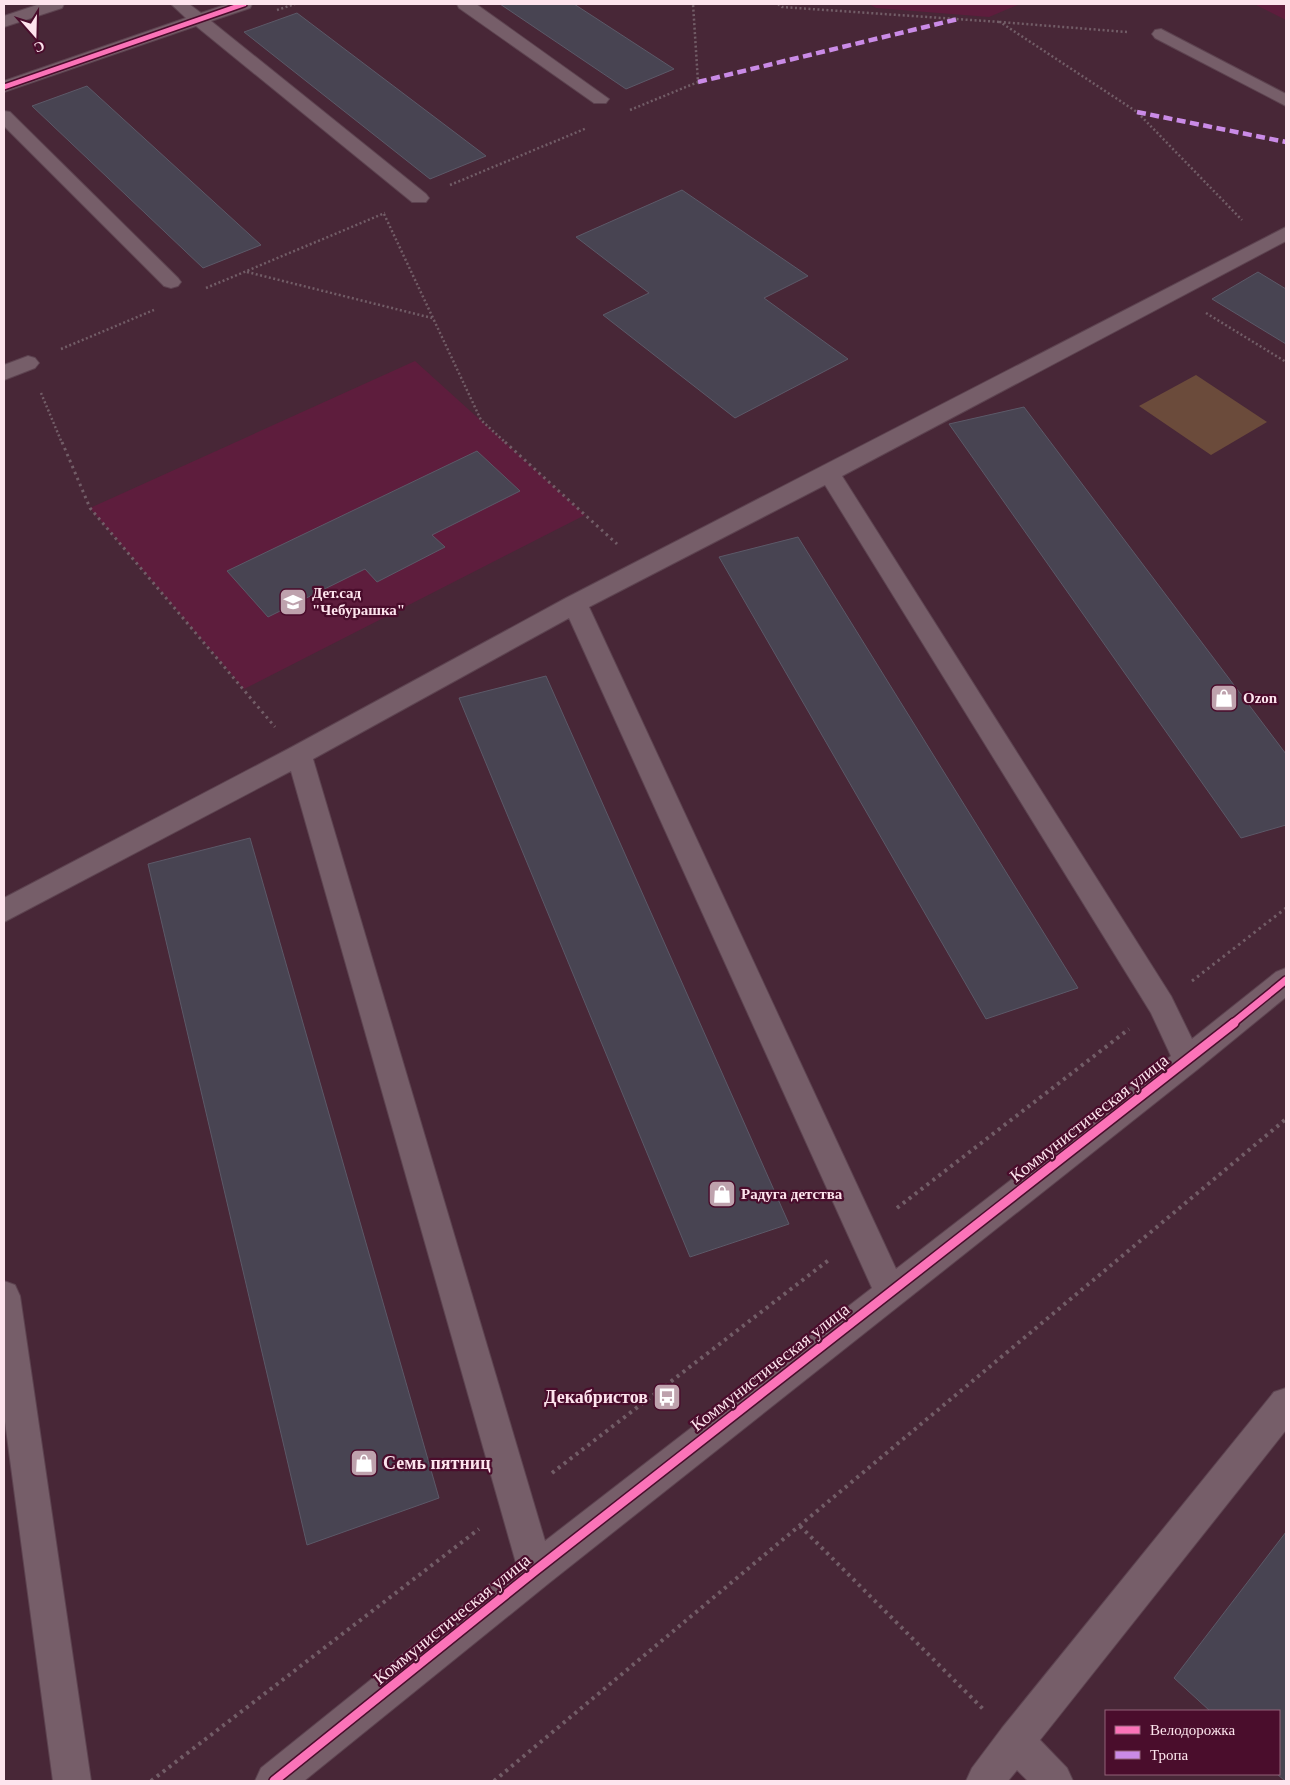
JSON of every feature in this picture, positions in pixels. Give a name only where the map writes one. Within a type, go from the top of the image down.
[{"type":"street","points":[[4,22],[56,4]]},
{"type":"street","points":[[179,4],[419,198]]},
{"type":"street","points":[[4,87],[244,4]]},
{"type":"street","points":[[465,4],[600,99]]},
{"type":"street","points":[[1161,34],[1286,101]]},
{"type":"street","points":[[4,116],[171,282]]},
{"type":"street","points":[[4,911],[290,744],[575,604],[1286,233]]},
{"type":"street","points":[[4,373],[28,363]]},
{"type":"street","points":[[829,473],[1161,1005],[1188,1060]]},
{"type":"street","points":[[575,604],[890,1292]]},
{"type":"street","points":[[290,744],[536,1570]]},
{"type":"street","name":"Коммунистическая улица","points":[[274,1781],[536,1570],[1188,1060],[1286,980]]},
{"type":"street","points":[[4,1296],[72,1781]]},
{"type":"street","points":[[985,1781],[1014,1741],[1286,1404]]},
{"type":"street","points":[[1014,1741],[1054,1781]]},
{"type":"path","points":[[778,4],[782,7],[1161,34]]},
{"type":"path","points":[[1000,22],[1137,112],[1264,244]]},
{"type":"path","points":[[384,214],[481,420],[643,568]]},
{"type":"path","points":[[246,272],[433,318]]},
{"type":"path","points":[[1172,292],[1286,362]]},
{"type":"path","points":[[28,363],[90,508],[290,744]]},
{"type":"path","points":[[151,1781],[1286,908]]},
{"type":"path","points":[[494,1781],[1286,1119]]},
{"type":"path","points":[[800,1526],[1014,1741]]},
{"type":"shaded area","points":[[869,4],[1020,4],[989,17],[876,8]]},
{"type":"shaded area","points":[[1254,4],[1286,4],[1286,20]]},
{"type":"shaded area","name":"Дет.сад \"Чебурашка\"","points":[[415,361],[585,515],[244,689],[90,508]]},
{"type":"shaded area","points":[[1196,375],[1267,422],[1211,455],[1139,406]]},
{"type":"building","points":[[500,4],[574,4],[674,69],[626,89]]},
{"type":"building","points":[[297,13],[486,156],[430,179],[244,32]]},
{"type":"building","points":[[87,86],[261,245],[203,268],[32,106]]},
{"type":"building","points":[[682,190],[808,276],[764,298],[848,359],[735,418],[603,315],[649,293],[576,237]]},
{"type":"building","points":[[1258,272],[1286,289],[1286,344],[1212,299]]},
{"type":"building","points":[[1024,407],[1286,754],[1286,825],[1241,838],[949,424]]},
{"type":"building","points":[[477,451],[520,491],[432,535],[445,547],[377,582],[365,569],[268,617],[227,571]]},
{"type":"building","points":[[798,537],[1078,988],[986,1019],[719,557]]},
{"type":"building","points":[[546,676],[789,1224],[690,1257],[459,698]]},
{"type":"building","points":[[250,838],[439,1498],[307,1545],[148,864]]},
{"type":"building","points":[[1286,1532],[1286,1781],[1278,1775],[1280,1775],[1280,1710],[1209,1710],[1174,1678]]},
{"type":"marked path","points":[[698,82],[958,19]]},
{"type":"marked path","points":[[1137,112],[1286,142]]},
{"type":"cycle path","points":[[4,87],[244,4]]},
{"type":"cycle path","points":[[274,1781],[536,1570],[1188,1060],[1286,980]]},
{"type":"place","name":"Дет.сад \"Чебурашка\"","points":[[293,602]]},
{"type":"place","name":"Ozon","points":[[1224,698]]},
{"type":"place","name":"Радуга детства","points":[[722,1194]]},
{"type":"place","name":"Декабристов","points":[[667,1397]]},
{"type":"place","name":"Семь пятниц","points":[[364,1463]]}]
